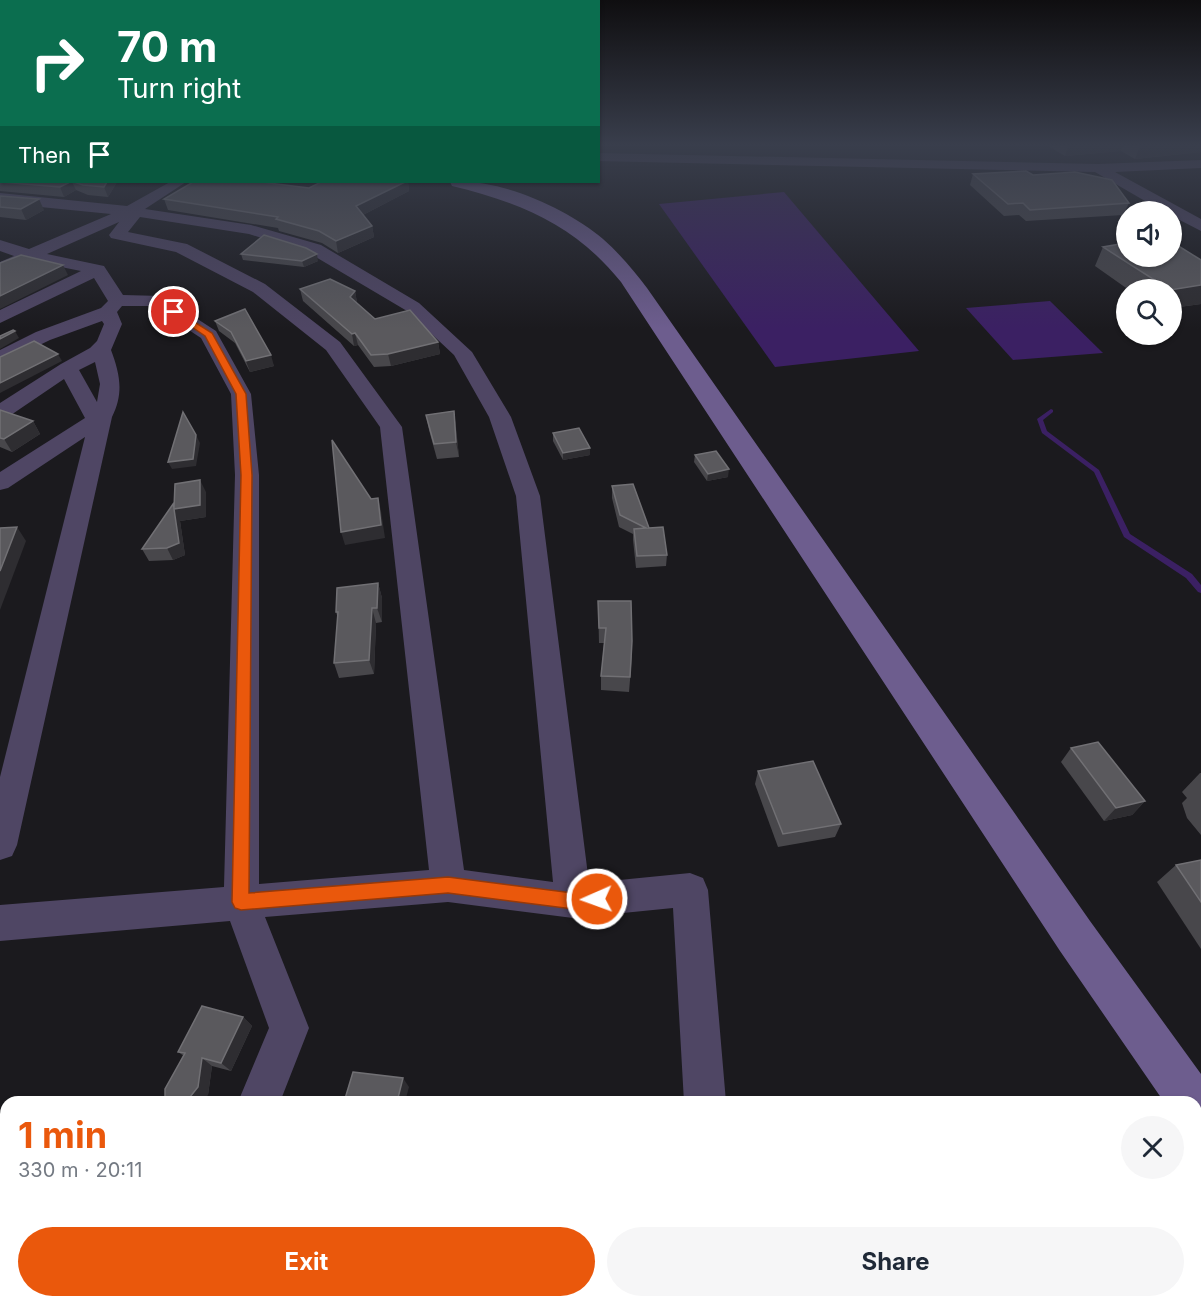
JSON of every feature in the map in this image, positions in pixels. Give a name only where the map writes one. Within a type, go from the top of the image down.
[{"type":"street","points":[[85,207],[251,230],[315,249],[413,307],[462,352],[500,417],[528,496],[573,901]]},
{"type":"street","points":[[0,268],[85,233],[140,207]]},
{"type":"street","points":[[533,207],[589,237],[634,283],[1075,936],[1188,1096]]},
{"type":"street","points":[[1167,207],[1201,226]]},
{"type":"street","points":[[132,212],[117,235],[181,248],[259,288],[333,346],[391,428],[448,885]]},
{"type":"street","points":[[0,245],[28,255],[98,270]]},
{"type":"street","points":[[0,412],[68,368],[101,350],[110,339],[113,324],[112,307],[98,270]]},
{"type":"street","points":[[0,317],[98,270]]},
{"type":"street","points":[[0,358],[43,336],[112,307],[156,300],[209,335],[241,394],[247,475],[241,902],[289,1028],[261,1096]]},
{"type":"street","points":[[0,845],[100,417],[111,401],[108,372],[101,350]]},
{"type":"street","points":[[68,368],[95,417],[100,417]]},
{"type":"street","points":[[0,483],[100,417]]},
{"type":"street","points":[[0,923],[448,885],[573,901],[690,890],[705,1096]]},
{"type":"shaded area","points":[[661,207],[797,207],[919,351],[775,367]]},
{"type":"shaded area","points":[[1050,301],[1103,353],[1013,360],[966,308]]},
{"type":"building","points":[[0,207],[25,207],[21,209]]},
{"type":"building","points":[[215,207],[357,207],[372,226],[336,241],[319,231],[276,219],[278,217]]},
{"type":"building","points":[[1027,207],[1073,207],[1030,210]]},
{"type":"building","points":[[264,235],[306,248],[317,254],[302,261],[241,254]]},
{"type":"building","points":[[1116,245],[1116,255],[1103,247]]},
{"type":"building","points":[[1182,248],[1201,260],[1201,285],[1182,288],[1182,279],[1153,279],[1134,267],[1182,267]]},
{"type":"building","points":[[21,255],[63,265],[0,296],[0,263]]},
{"type":"building","points":[[330,279],[355,291],[350,297],[375,319],[410,310],[438,342],[388,354],[371,355],[355,333],[352,334],[300,289]]},
{"type":"building","points":[[245,309],[271,355],[246,361],[231,332],[215,321]]},
{"type":"building","points":[[15,331],[0,339],[0,336]]},
{"type":"building","points":[[34,341],[58,354],[0,383],[0,357]]},
{"type":"building","points":[[0,410],[33,421],[4,439],[0,438]]},
{"type":"building","points":[[454,411],[456,442],[434,444],[426,415]]},
{"type":"building","points":[[183,412],[196,435],[193,459],[168,462]]},
{"type":"building","points":[[579,428],[590,448],[563,453],[553,433]]},
{"type":"building","points":[[332,440],[371,499],[378,498],[381,525],[341,532]]},
{"type":"building","points":[[716,451],[729,469],[708,474],[695,455]]},
{"type":"building","points":[[200,480],[200,505],[174,509],[179,543],[167,548],[142,549],[173,504],[174,508],[175,484]]},
{"type":"building","points":[[633,484],[649,528],[663,527],[667,555],[637,556],[634,529],[646,528],[620,515],[612,486]]},
{"type":"building","points":[[17,527],[0,571],[0,528]]},
{"type":"building","points":[[378,583],[377,608],[372,608],[369,660],[334,663],[338,612],[336,612],[337,588]]},
{"type":"building","points":[[598,601],[631,601],[630,677],[601,676],[606,628],[599,628]]},
{"type":"building","points":[[1098,742],[1145,801],[1116,808],[1071,748]]},
{"type":"building","points":[[813,761],[841,824],[783,834],[758,771]]},
{"type":"building","points":[[1201,860],[1201,902],[1176,865]]},
{"type":"building","points":[[202,1006],[243,1017],[221,1063],[202,1058],[198,1087],[191,1096],[165,1096],[165,1089],[185,1053],[178,1052]]},
{"type":"building","points":[[353,1072],[403,1078],[398,1096],[346,1096]]},
{"type":"waterway","points":[[1051,411],[1040,419],[1044,432],[1097,471],[1127,535],[1189,576],[1201,590]]},
{"type":"route","points":[[174,312],[209,335],[241,394],[247,475],[241,902],[448,885],[573,901],[597,899]]}]
